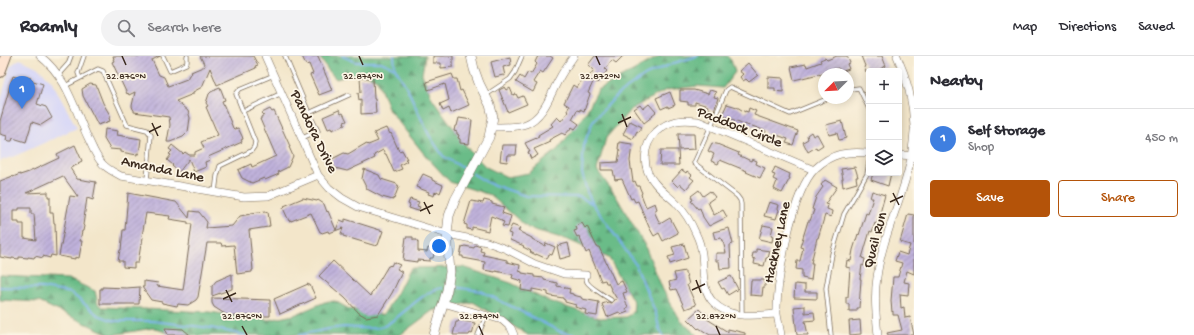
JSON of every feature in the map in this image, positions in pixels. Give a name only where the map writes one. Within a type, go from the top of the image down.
[{"type":"main road","points":[[0,72],[6,56]]},
{"type":"street","name":"Amanda Lane","points":[[40,56],[59,74],[94,152],[100,162],[106,168],[121,176],[244,197],[268,196],[318,175]]},
{"type":"street","name":"Pandora Drive","points":[[265,56],[318,175],[329,188],[342,198],[358,207],[447,234],[487,242],[506,249],[550,270],[564,274],[586,275]]},
{"type":"street","points":[[434,335],[447,290],[450,272],[447,234],[449,216],[455,200],[489,137],[492,127],[493,117],[490,105],[476,76],[471,56]]},
{"type":"street","points":[[492,127],[514,127],[528,123],[537,116],[544,109],[558,80],[574,56]]},
{"type":"street","points":[[897,56],[909,87],[914,126]]},
{"type":"street","name":"Paddock Circle","points":[[777,314],[742,316],[722,310],[714,303],[708,295],[704,281],[702,253],[688,217],[676,203],[654,183],[648,173],[645,155],[653,135],[661,127],[672,121],[685,119],[698,121],[711,126],[814,170]]},
{"type":"street","name":"Quail Run","points":[[878,335],[875,308],[877,277],[883,249],[913,156],[914,131]]},
{"type":"street","name":"Hackney Lane","points":[[781,335],[777,314],[780,281],[789,228],[800,192],[806,180],[814,170],[826,160],[848,152],[866,153]]},
{"type":"street","points":[[902,155],[913,156]]},
{"type":"street","points":[[443,303],[487,314],[502,320],[511,328],[514,335]]},
{"type":"lane","points":[[59,74],[68,64],[71,56]]},
{"type":"lane","points":[[80,78],[78,73],[84,56]]},
{"type":"lane","points":[[164,56],[170,71],[173,71],[186,64],[187,56]]},
{"type":"lane","points":[[285,56],[318,131],[302,138]]},
{"type":"lane","points":[[485,95],[510,79],[522,56]]},
{"type":"lane","points":[[65,86],[98,69],[103,71],[127,125],[147,130],[152,135],[147,181]]},
{"type":"lane","points":[[216,192],[217,176],[220,166],[251,151],[254,147],[255,142],[236,94],[240,89],[274,74]]},
{"type":"lane","points":[[742,316],[740,200],[737,196],[694,163],[726,90],[730,87],[790,114],[818,103]]},
{"type":"lane","points":[[854,89],[859,88],[867,104]]},
{"type":"lane","points":[[243,112],[282,93]]},
{"type":"lane","points":[[309,113],[349,95]]},
{"type":"lane","points":[[831,335],[826,288],[832,254],[844,214],[866,176]]},
{"type":"lane","points":[[586,275],[586,281],[589,284],[611,300]]},
{"type":"lane","points":[[478,335],[487,314]]},
{"type":"shaded area","points":[[20,59],[37,67],[51,80],[77,128],[15,156],[0,161],[0,104],[10,66]]},
{"type":"green space","points":[[319,56],[425,56],[422,74],[432,98],[469,150],[486,167],[507,177],[529,173],[558,149],[585,114],[598,90],[660,56],[727,56],[731,60],[735,72],[723,88],[698,86],[666,90],[631,109],[606,138],[597,170],[616,196],[644,244],[663,290],[681,321],[697,335],[528,335],[473,302],[432,311],[400,335],[175,335],[153,328],[111,335],[39,302],[0,300],[0,276],[68,279],[95,291],[98,304],[102,307],[209,312],[269,320],[294,315],[325,302],[335,301],[349,309],[383,315],[410,268],[463,267],[511,283],[548,301],[600,318],[627,317],[633,312],[634,303],[609,258],[568,240],[528,228],[490,195],[450,182],[425,155],[389,110],[377,79],[361,72],[336,79]]},
{"type":"building","points":[[113,56],[160,56],[152,60],[159,75],[164,77],[168,86],[187,79],[192,73],[191,72],[205,66],[200,56],[253,56],[258,65],[255,66],[256,68],[217,85],[210,68],[202,87],[193,92],[193,94],[176,101],[188,111],[190,118],[188,132],[183,137],[167,142],[170,125],[169,117],[134,112],[132,106],[135,92],[129,95],[128,93],[127,94],[112,62],[114,61]]},
{"type":"building","points":[[302,56],[318,56],[332,90],[319,95],[310,75],[313,74],[309,64],[306,65]]},
{"type":"building","points":[[433,56],[453,56],[453,67],[441,68],[441,63],[433,63]]},
{"type":"building","points":[[538,56],[550,56],[553,58],[543,73],[540,71],[533,82],[537,84],[533,92],[516,82],[520,76],[524,79],[528,72],[531,74],[537,64],[535,62]]},
{"type":"building","points":[[595,56],[623,56],[616,63],[612,60],[605,69],[607,71],[597,83],[594,80],[588,93],[590,94],[584,111],[580,109],[580,111],[577,110],[572,119],[579,124],[575,129],[572,127],[565,135],[562,133],[549,140],[550,142],[534,149],[538,155],[531,159],[528,152],[530,152],[525,143],[539,137],[538,135],[553,126],[551,124],[557,117],[561,121],[568,112],[569,106],[564,103],[573,85],[577,88],[582,79],[585,81],[594,70],[588,65]]},
{"type":"building","points":[[837,56],[847,56],[850,63],[847,64],[849,68],[818,68],[818,74],[794,80],[791,67],[806,64],[807,67],[821,62],[820,60],[825,58],[827,60]]},
{"type":"building","points":[[861,56],[882,56],[886,66],[882,68],[866,68],[866,72]]},
{"type":"building","points":[[510,57],[511,65],[503,67],[505,76],[495,77],[491,62]]},
{"type":"building","points":[[748,63],[758,75],[749,82],[746,79],[743,81],[740,77],[743,74],[739,71]]},
{"type":"building","points":[[452,74],[454,79],[457,79],[460,91],[462,90],[469,105],[451,113],[449,108],[443,111],[440,104],[449,100],[445,84],[428,90],[426,82]]},
{"type":"building","points":[[13,76],[23,79],[24,76],[31,78],[30,80],[43,84],[37,104],[46,107],[52,118],[41,125],[32,122],[26,142],[13,138],[12,141],[6,140],[7,136],[0,134],[0,121]]},
{"type":"building","points":[[768,77],[783,78],[783,92],[775,91],[775,88],[768,88]]},
{"type":"building","points":[[360,78],[373,78],[376,113],[361,114],[361,99],[359,100],[358,93],[361,92]]},
{"type":"building","points":[[90,84],[96,85],[103,103],[111,117],[109,118],[110,121],[98,125],[83,96],[82,89]]},
{"type":"building","points":[[220,87],[225,100],[222,101],[233,128],[238,128],[242,136],[242,142],[208,157],[210,160],[205,162],[206,167],[194,172],[189,159],[179,172],[167,160],[171,155],[169,154],[172,151],[169,149],[172,145],[183,154],[185,152],[189,155],[195,155],[195,152],[204,148],[201,142],[218,135],[206,107],[208,106],[206,103],[209,94]]},
{"type":"building","points":[[505,87],[507,90],[510,88],[513,95],[516,94],[518,98],[523,96],[527,104],[508,112],[499,90]]},
{"type":"building","points":[[680,90],[694,90],[708,94],[710,90],[716,92],[714,97],[718,98],[714,111],[707,108],[708,106],[695,102],[695,105],[688,105],[688,102],[680,101]]},
{"type":"building","points":[[670,92],[675,105],[661,109],[656,98]]},
{"type":"building","points":[[649,104],[656,112],[644,123],[634,109],[640,105],[643,109]]},
{"type":"building","points":[[727,104],[737,107],[745,112],[748,112],[749,108],[756,111],[754,115],[798,131],[793,145],[786,143],[788,139],[774,134],[773,137],[765,133],[766,131],[722,115]]},
{"type":"building","points":[[270,109],[272,112],[274,111],[293,156],[288,167],[278,172],[279,174],[265,180],[264,178],[252,183],[242,178],[238,170],[251,164],[252,167],[276,156],[260,119],[264,115],[262,113]]},
{"type":"building","points":[[339,110],[341,114],[343,113],[347,121],[344,122],[345,125],[332,130],[331,128],[328,129],[323,117]]},
{"type":"building","points":[[459,118],[472,120],[469,144],[460,143],[460,139],[458,138],[459,135],[454,131]]},
{"type":"building","points":[[630,121],[642,127],[639,132],[637,131],[633,139],[623,134]]},
{"type":"building","points":[[842,121],[846,138],[839,140],[837,133],[829,135],[826,125]]},
{"type":"building","points":[[386,128],[390,134],[391,133],[399,151],[402,150],[407,159],[405,159],[407,161],[400,165],[402,169],[394,172],[383,150],[374,155],[375,158],[347,171],[335,168],[330,160],[344,153],[348,154],[365,144],[368,145],[378,141],[374,133]]},
{"type":"building","points":[[105,129],[118,131],[117,135],[141,139],[139,154],[137,153],[137,155],[121,152],[121,150],[110,149],[104,139]]},
{"type":"building","points":[[811,132],[813,136],[817,134],[823,145],[808,152],[803,142],[808,139],[807,135]]},
{"type":"building","points":[[678,134],[694,134],[695,149],[679,150]]},
{"type":"building","points":[[619,142],[632,144],[630,161],[633,182],[635,181],[637,186],[639,186],[646,207],[655,203],[657,209],[654,211],[660,224],[670,218],[678,233],[663,241],[659,233],[654,236],[638,201],[635,202],[633,198],[631,199],[622,179],[615,180],[613,170],[601,170],[601,163],[618,162],[620,150],[618,149]]},
{"type":"building","points":[[712,143],[739,153],[738,155],[751,161],[752,159],[757,161],[756,164],[765,168],[760,178],[720,160],[718,164],[711,161],[714,154],[708,151]]},
{"type":"building","points":[[75,145],[82,161],[70,168],[77,179],[96,182],[93,200],[87,198],[84,226],[80,241],[82,241],[79,258],[75,257],[75,259],[59,256],[70,196],[78,197],[63,176],[26,193],[48,192],[48,197],[50,197],[50,213],[53,213],[55,223],[56,256],[51,255],[50,258],[43,256],[43,258],[35,256],[34,258],[19,257],[19,259],[0,257],[0,181],[29,172],[59,158],[57,154]],"holes":[[[19,208],[31,208],[31,214],[34,214],[36,240],[24,238],[24,224],[13,222],[13,210],[19,210]]]},
{"type":"building","points":[[502,145],[517,145],[516,155],[508,155],[507,162],[500,161]]},
{"type":"building","points":[[661,150],[678,150],[679,165],[660,165]]},
{"type":"building","points":[[775,167],[790,174],[790,178],[782,193],[774,189],[777,181],[773,179],[775,175],[772,174]]},
{"type":"building","points":[[855,167],[858,177],[856,177],[857,183],[843,187],[841,169]]},
{"type":"building","points":[[364,169],[379,175],[381,179],[399,186],[393,200],[382,197],[367,189],[362,179]]},
{"type":"building","points":[[682,170],[686,173],[687,171],[692,175],[690,177],[694,180],[686,189],[680,184],[678,187],[672,181]]},
{"type":"building","points":[[423,174],[443,185],[440,193],[437,191],[436,193],[435,192],[434,196],[428,194],[429,192],[416,187]]},
{"type":"building","points":[[872,176],[890,176],[888,186],[871,180]]},
{"type":"building","points":[[825,180],[837,187],[825,204],[828,205],[827,209],[832,211],[831,217],[825,215],[817,238],[811,263],[813,263],[811,280],[802,278],[802,270],[796,269],[797,261],[800,261],[803,248],[800,247],[808,221],[810,221],[814,210],[812,209],[816,197],[823,187],[821,185]]},
{"type":"building","points":[[699,190],[703,196],[710,191],[715,197],[708,202],[714,215],[723,210],[727,217],[709,226],[703,217],[700,208],[698,209],[691,201],[693,200],[691,196]]},
{"type":"building","points":[[872,191],[885,195],[877,224],[875,223],[872,232],[870,231],[862,258],[865,259],[864,266],[862,265],[860,279],[859,308],[857,308],[857,311],[849,311],[849,304],[846,304],[846,297],[848,297],[850,268],[846,267],[847,260],[851,261],[858,234],[859,235],[866,213],[868,214],[873,198],[870,198]]},
{"type":"building","points":[[128,193],[176,202],[189,218],[190,211],[199,212],[207,222],[206,228],[232,226],[240,216],[251,213],[268,212],[270,226],[249,230],[252,272],[237,274],[234,245],[222,246],[221,243],[207,243],[198,297],[196,300],[188,305],[178,304],[177,306],[151,300],[142,287],[144,287],[144,281],[158,283],[157,286],[183,290],[192,224],[169,219],[170,216],[146,213],[138,263],[134,263],[134,268],[123,267],[123,261],[118,261],[121,250],[123,230],[125,230]]},
{"type":"building","points":[[303,198],[318,200],[324,204],[336,230],[340,220],[345,222],[345,219],[383,231],[378,245],[376,246],[343,236],[343,234],[341,234],[343,228],[329,233],[328,231],[322,233],[320,232],[311,213],[289,221],[283,208],[285,207],[284,206]]},
{"type":"building","points":[[410,199],[419,202],[417,206],[420,207],[418,211],[409,208],[410,205],[408,204]]},
{"type":"building","points":[[484,200],[504,207],[502,213],[511,216],[508,227],[502,226],[504,222],[491,216],[488,231],[472,227],[472,230],[467,229],[467,225],[464,224],[471,201],[483,203]]},
{"type":"building","points":[[769,202],[779,205],[776,219],[764,216]]},
{"type":"building","points":[[908,214],[914,215],[914,274],[907,271],[904,282],[909,283],[908,295],[900,294],[901,308],[904,307],[905,318],[910,317],[914,335],[888,335],[887,333],[902,330],[898,315],[893,315],[891,301],[893,277],[898,277],[902,263],[895,261],[898,252],[907,255],[910,245],[900,242]]},
{"type":"building","points":[[582,223],[585,228],[587,226],[597,247],[599,247],[616,284],[622,281],[627,292],[623,293],[628,312],[620,315],[619,312],[607,317],[602,304],[608,302],[612,303],[617,299],[608,283],[606,283],[605,280],[601,281],[589,251],[586,253],[579,236],[577,237],[574,231],[577,230],[576,226]]},
{"type":"building","points":[[512,225],[520,228],[518,231],[545,246],[546,243],[555,247],[552,255],[549,254],[547,259],[530,252],[531,251],[523,247],[524,246],[510,240],[511,234],[508,233]]},
{"type":"building","points":[[763,225],[773,227],[771,235],[773,236],[772,242],[759,239]]},
{"type":"building","points":[[729,228],[733,244],[730,245],[731,268],[720,269],[719,261],[716,261],[716,253],[726,253],[723,241],[721,238],[715,239],[713,232]]},
{"type":"building","points":[[406,237],[413,237],[413,240],[417,240],[418,251],[427,252],[428,248],[435,249],[433,258],[430,258],[430,261],[417,260],[417,262],[403,260]]},
{"type":"building","points":[[568,243],[571,256],[560,259],[557,246]]},
{"type":"building","points":[[684,244],[688,258],[670,264],[668,257],[675,255],[672,247]]},
{"type":"building","points":[[475,245],[481,247],[480,251],[484,252],[483,255],[507,260],[507,262],[520,265],[519,271],[522,273],[534,275],[534,277],[544,278],[544,280],[557,283],[557,286],[570,289],[569,293],[581,297],[582,299],[599,302],[597,316],[585,314],[586,310],[565,302],[563,298],[548,295],[548,292],[532,289],[532,292],[521,290],[522,281],[512,278],[513,275],[484,270],[485,262],[463,258],[463,256],[460,256],[462,247],[465,246],[474,248]]},
{"type":"building","points":[[756,249],[770,251],[764,266],[754,264],[755,259],[752,258],[753,253],[756,253]]},
{"type":"building","points":[[333,261],[370,296],[388,266],[391,266],[393,262],[400,265],[397,269],[402,272],[392,293],[378,315],[366,317],[359,313],[345,298],[319,276]]},
{"type":"building","points":[[685,271],[689,284],[687,285],[696,305],[685,309],[676,289],[671,290],[669,282],[676,280],[674,273]]},
{"type":"building","points":[[232,274],[232,289],[212,296],[212,286],[216,281]]},
{"type":"building","points":[[731,276],[738,289],[728,295],[718,282]]},
{"type":"building","points":[[751,280],[765,280],[765,287],[763,287],[762,296],[750,295]]},
{"type":"building","points":[[308,284],[310,285],[316,298],[280,314],[274,299]]},
{"type":"building","points":[[795,284],[805,285],[805,292],[817,292],[817,299],[794,298]]},
{"type":"building","points":[[102,287],[140,287],[139,304],[100,304],[100,289],[102,289]]},
{"type":"building","points":[[212,298],[270,300],[270,316],[228,316],[214,307]]},
{"type":"building","points":[[805,306],[805,313],[814,312],[815,320],[805,321],[808,335],[797,335],[794,307]]},
{"type":"building","points":[[699,309],[710,317],[707,319],[728,332],[728,329],[745,333],[745,335],[710,335],[699,328],[698,329],[688,319]]},
{"type":"building","points":[[459,320],[475,323],[472,334],[453,335],[456,322]]},
{"type":"building","points":[[860,320],[861,334],[850,335],[849,321]]},
{"type":"building","points":[[165,328],[183,329],[190,335],[168,335]]},
{"type":"waterway","points":[[342,56],[356,62],[381,62],[395,68],[406,86],[429,135],[443,156],[468,171]]},
{"type":"waterway","points":[[394,56],[395,68]]},
{"type":"waterway","points":[[593,204],[587,192],[582,173],[584,144],[593,121],[617,95],[646,75],[674,63],[698,56]]},
{"type":"waterway","points":[[473,174],[488,183],[526,196],[580,197],[593,204],[636,265],[656,314],[659,328],[663,335]]},
{"type":"waterway","points":[[0,287],[42,288],[71,293],[98,315],[114,321],[152,321],[211,328],[245,335]]},
{"type":"waterway","points":[[454,287],[481,291],[561,332],[577,335]]},
{"type":"waterway","points":[[299,335],[344,327],[370,329],[384,326],[427,294],[442,288]]},
{"type":"place","name":"Self Storage","points":[[22,109]]}]
